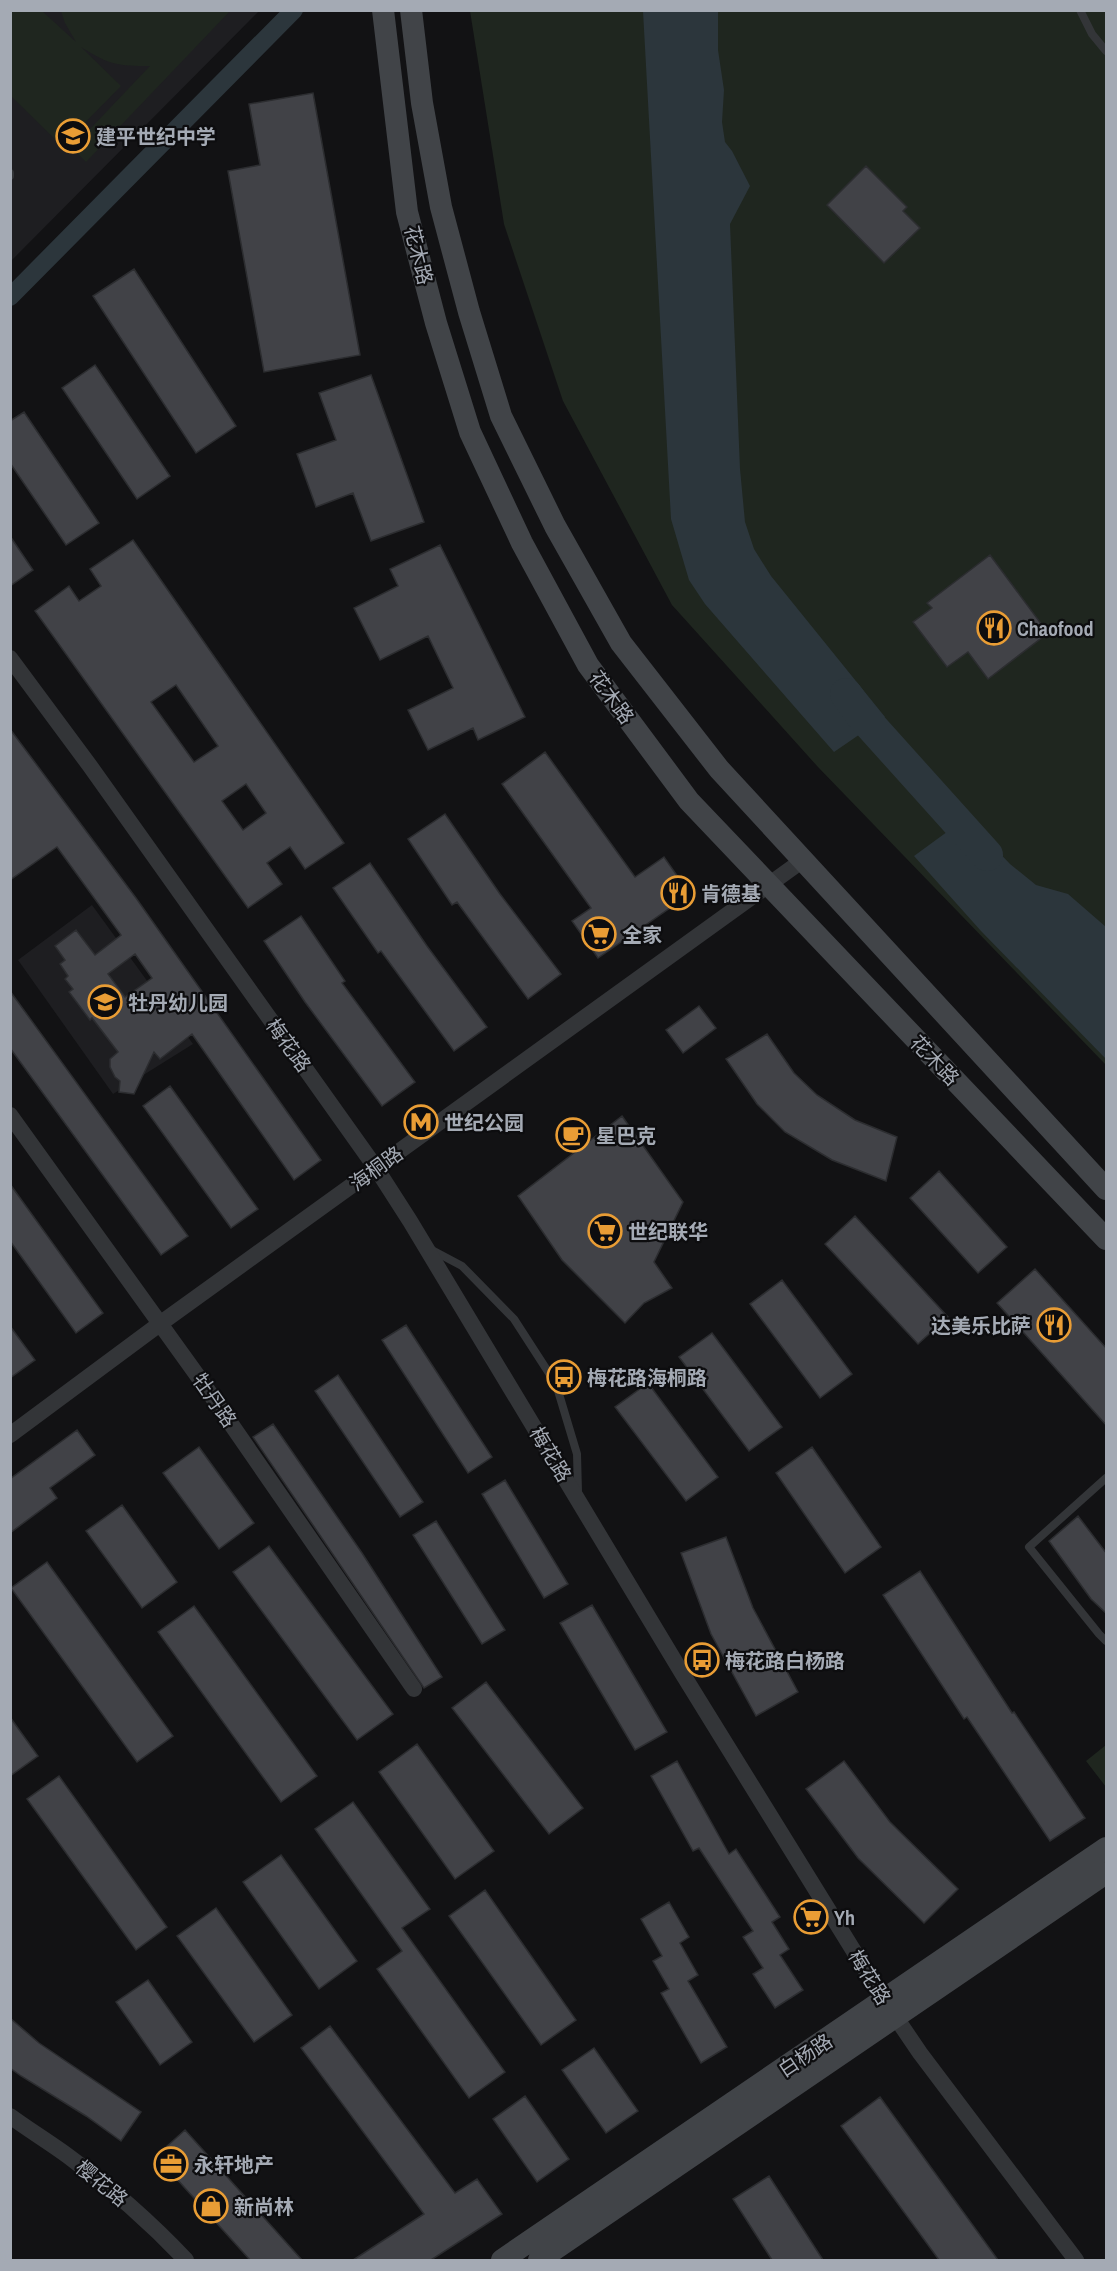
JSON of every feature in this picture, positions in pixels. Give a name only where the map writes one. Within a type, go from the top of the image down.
[{"type":"main road","name":"花木路","points":[[383,10],[407,212],[436,323],[470,432],[522,543],[588,665],[689,801],[1107,1239]]},
{"type":"main road","name":"花木路","points":[[411,10],[422,103],[441,207],[469,312],[501,416],[555,526],[621,644],[719,769],[1107,1189]]},
{"type":"main road","name":"白杨路","points":[[539,2260],[890,2009],[1107,1848]]},
{"type":"main road","name":"白杨路","points":[[502,2260],[890,2009],[1107,1873]]},
{"type":"street","name":"梅花路","points":[[10,658],[90,766],[376,1168],[682,1673],[890,2009],[1076,2260]]},
{"type":"street","name":"海桐路","points":[[10,1435],[803,860]]},
{"type":"street","name":"牡丹路","points":[[10,1115],[162,1323],[414,1689]]},
{"type":"street","name":"樱花路","points":[[10,2116],[68,2155],[111,2189],[152,2225],[186,2260]]},
{"type":"lane","points":[[1080,10],[1092,34],[1107,51]]},
{"type":"lane","points":[[425,1246],[462,1266],[514,1319],[556,1384],[577,1454],[578,1498]]},
{"type":"lane","points":[[1107,1478],[1029,1547],[1107,1641]]},
{"type":"shaded area","name":"建平世纪中学","points":[[11,11],[259,11],[11,261]]},
{"type":"shaded area","points":[[11,11],[42,11],[76,42],[61,11],[230,11],[86,162],[72,148],[150,66],[114,63],[99,58],[81,47],[121,86],[62,146],[11,96]]},
{"type":"shaded area","points":[[470,11],[1106,11],[1106,1065],[818,767],[672,605],[563,401],[504,224]]},
{"type":"shaded area","points":[[643,11],[718,11],[718,50],[724,90],[722,122],[725,142],[750,186],[730,224],[740,469],[745,522],[754,549],[771,576],[885,717],[834,752],[705,604],[689,580],[671,519]]},
{"type":"shaded area","points":[[966,818],[1010,864],[1036,885],[1068,894],[1106,927],[1106,1059],[981,931],[914,856]]},
{"type":"shaded area","name":"牡丹幼儿园","points":[[92,905],[193,1044],[113,1094],[18,960]]},
{"type":"shaded area","points":[[1106,1745],[1106,1787],[1086,1761]]},
{"type":"building","points":[[313,93],[360,355],[264,372],[228,171],[260,165],[249,104]]},
{"type":"building","points":[[866,166],[907,207],[903,211],[920,228],[884,263],[827,205]]},
{"type":"building","points":[[134,269],[236,426],[196,453],[93,296]]},
{"type":"building","points":[[95,365],[170,476],[137,499],[62,388]]},
{"type":"building","points":[[371,375],[424,522],[371,541],[353,493],[316,507],[297,454],[336,440],[319,393]]},
{"type":"building","points":[[24,412],[99,523],[66,545],[10,463],[10,421]]},
{"type":"building","points":[[10,536],[33,570],[10,586]]},
{"type":"building","points":[[133,540],[344,843],[305,869],[290,847],[267,863],[282,884],[248,908],[35,611],[69,586],[79,601],[101,586],[90,569]],"holes":[[[176,685],[218,746],[194,762],[151,702]],[[246,784],[266,813],[243,830],[222,801]]]},
{"type":"building","points":[[440,545],[525,717],[478,740],[473,728],[428,750],[408,710],[453,688],[428,636],[380,660],[354,608],[398,586],[390,569]]},
{"type":"building","points":[[990,555],[1048,633],[988,679],[968,652],[947,667],[913,622],[932,608],[927,603]]},
{"type":"building","points":[[10,729],[136,898],[321,1160],[294,1180],[192,1034],[160,1059],[154,1052],[134,1094],[119,1092],[120,1081],[110,1067],[110,1059],[118,1052],[69,992],[73,989],[65,979],[68,976],[60,964],[65,960],[55,946],[76,930],[95,955],[121,935],[57,847],[10,880]],"holes":[[[135,954],[152,978],[125,997],[108,974]]]},
{"type":"building","points":[[545,752],[635,877],[664,857],[690,894],[598,958],[572,921],[591,908],[502,784]]},
{"type":"building","points":[[445,814],[500,894],[561,974],[528,999],[457,902],[452,905],[408,839]]},
{"type":"building","points":[[370,863],[427,946],[487,1027],[454,1051],[381,951],[378,953],[333,888]]},
{"type":"building","points":[[301,916],[345,981],[342,983],[415,1082],[382,1106],[305,1002],[264,941]]},
{"type":"building","points":[[10,991],[188,1236],[161,1255],[10,1048]]},
{"type":"building","points":[[699,1006],[716,1028],[683,1053],[666,1030]]},
{"type":"building","points":[[767,1034],[794,1073],[817,1095],[855,1120],[897,1137],[886,1181],[832,1160],[785,1132],[757,1104],[726,1059]]},
{"type":"building","points":[[170,1086],[258,1209],[231,1228],[143,1106]]},
{"type":"building","name":"世纪联华","points":[[622,1116],[683,1202],[654,1262],[672,1288],[644,1303],[625,1323],[562,1260],[518,1196]]},
{"type":"building","points":[[939,1171],[1007,1247],[978,1273],[910,1198]]},
{"type":"building","points":[[10,1184],[103,1313],[76,1333],[10,1241]]},
{"type":"building","points":[[855,1216],[948,1317],[918,1344],[825,1244]]},
{"type":"building","points":[[1035,1269],[1107,1349],[1107,1426],[997,1303]]},
{"type":"building","points":[[782,1280],[852,1374],[820,1398],[750,1304]]},
{"type":"building","points":[[406,1325],[492,1457],[468,1473],[382,1340]]},
{"type":"building","points":[[10,1326],[35,1360],[10,1378]]},
{"type":"building","points":[[712,1333],[782,1427],[749,1451],[679,1357]]},
{"type":"building","points":[[338,1375],[423,1502],[400,1517],[315,1391]]},
{"type":"building","points":[[648,1383],[718,1477],[686,1501],[615,1407]]},
{"type":"building","points":[[273,1424],[362,1553],[442,1677],[424,1688],[253,1437]]},
{"type":"building","points":[[77,1430],[95,1455],[50,1488],[57,1498],[10,1533],[10,1479]]},
{"type":"building","points":[[199,1447],[254,1523],[219,1549],[163,1473]]},
{"type":"building","points":[[812,1447],[881,1547],[845,1573],[776,1473]]},
{"type":"building","points":[[505,1480],[568,1584],[544,1598],[482,1494]]},
{"type":"building","points":[[122,1505],[177,1582],[142,1608],[86,1531]]},
{"type":"building","points":[[1078,1516],[1107,1554],[1107,1614],[1091,1599],[1049,1541]]},
{"type":"building","points":[[436,1521],[505,1630],[482,1644],[413,1535]]},
{"type":"building","points":[[726,1537],[753,1608],[798,1692],[756,1716],[711,1634],[681,1553]]},
{"type":"building","points":[[269,1546],[393,1714],[357,1740],[233,1572]]},
{"type":"building","points":[[47,1562],[173,1736],[137,1762],[11,1588]]},
{"type":"building","points":[[920,1571],[1012,1713],[1014,1712],[1085,1818],[1050,1841],[967,1717],[964,1719],[883,1595]]},
{"type":"building","points":[[592,1605],[667,1732],[635,1750],[560,1623]]},
{"type":"building","points":[[194,1606],[317,1776],[281,1802],[158,1632]]},
{"type":"building","points":[[486,1682],[583,1808],[549,1834],[452,1708]]},
{"type":"building","points":[[10,1717],[38,1756],[10,1776]]},
{"type":"building","points":[[417,1744],[494,1851],[455,1879],[379,1772]]},
{"type":"building","points":[[677,1761],[729,1854],[736,1849],[780,1917],[772,1922],[789,1949],[780,1955],[803,1990],[775,2008],[753,1974],[763,1968],[743,1937],[753,1931],[699,1848],[693,1851],[651,1776]]},
{"type":"building","points":[[844,1761],[890,1822],[958,1889],[924,1923],[858,1858],[806,1789]]},
{"type":"building","points":[[59,1776],[167,1927],[136,1950],[27,1799]]},
{"type":"building","points":[[353,1802],[430,1909],[402,1928],[505,2072],[469,2098],[377,1969],[402,1951],[315,1829]]},
{"type":"building","points":[[281,1855],[357,1961],[319,1989],[243,1882]]},
{"type":"building","points":[[485,1890],[576,2020],[541,2045],[449,1916]]},
{"type":"building","points":[[669,1902],[689,1937],[680,1943],[698,1975],[688,1981],[727,2047],[701,2063],[661,1993],[669,1989],[653,1961],[662,1956],[641,1919]]},
{"type":"building","points":[[216,1908],[292,2015],[254,2042],[177,1936]]},
{"type":"building","points":[[148,1980],[192,2042],[160,2065],[116,2002]]},
{"type":"building","points":[[10,2018],[39,2043],[141,2112],[121,2141],[10,2068]]},
{"type":"building","points":[[330,2026],[455,2193],[477,2179],[502,2214],[431,2260],[353,2260],[424,2214],[301,2048]]},
{"type":"building","points":[[594,2048],[638,2111],[606,2133],[562,2070]]},
{"type":"building","points":[[525,2096],[569,2159],[537,2182],[493,2119]]},
{"type":"building","points":[[880,2097],[998,2260],[939,2260],[841,2126]]},
{"type":"building","points":[[185,2130],[302,2260],[250,2260],[156,2156]]},
{"type":"building","points":[[769,2176],[823,2260],[772,2260],[733,2199]]},
{"type":"waterway","points":[[10,297],[294,10]]},
{"type":"waterway","points":[[846,694],[862,716],[987,855]]},
{"type":"place","name":"建平世纪中学","points":[[73,136]]},
{"type":"place","name":"Chaofood","points":[[994,628]]},
{"type":"place","name":"肯德基","points":[[678,893]]},
{"type":"place","name":"全家","points":[[599,934]]},
{"type":"place","name":"牡丹幼儿园","points":[[105,1002]]},
{"type":"place","name":"世纪公园","points":[[421,1122]]},
{"type":"place","name":"星巴克","points":[[573,1135]]},
{"type":"place","name":"世纪联华","points":[[605,1231]]},
{"type":"place","name":"达美乐比萨","points":[[1054,1325]]},
{"type":"place","name":"梅花路海桐路","points":[[564,1377]]},
{"type":"place","name":"梅花路白杨路","points":[[702,1660]]},
{"type":"place","name":"Yh","points":[[811,1917]]},
{"type":"place","name":"永轩地产","points":[[171,2164]]},
{"type":"place","name":"新尚林","points":[[211,2206]]}]
